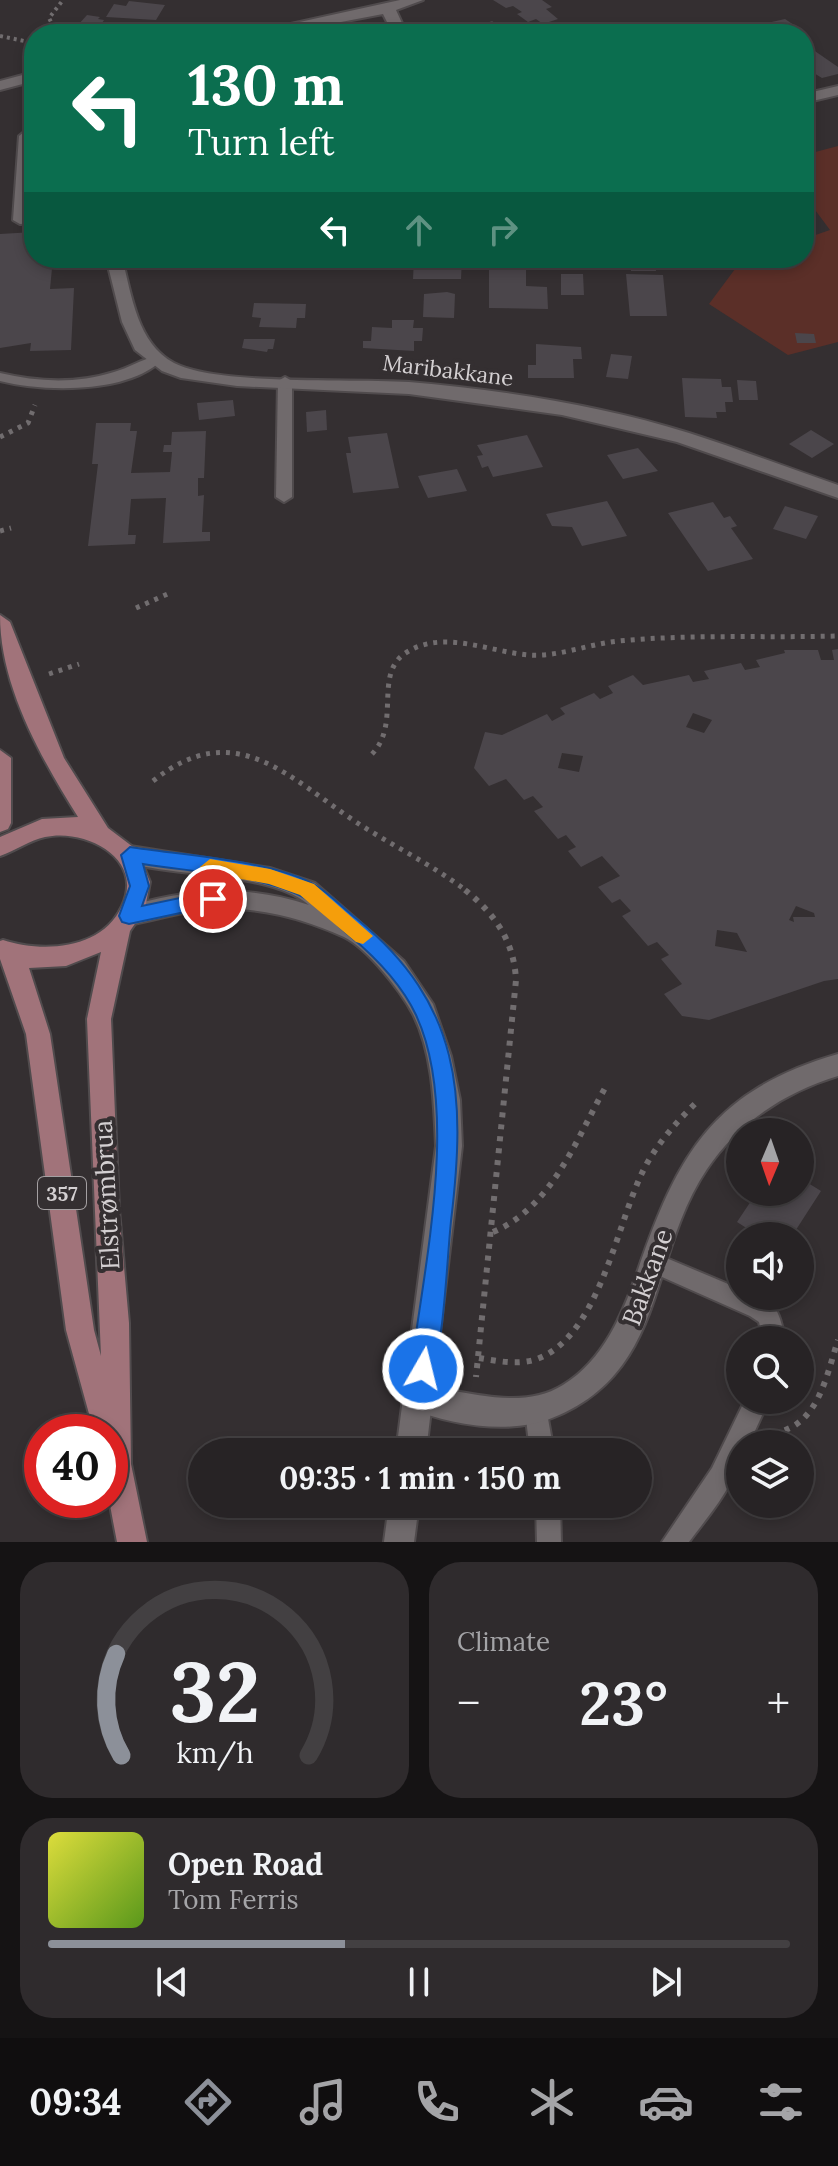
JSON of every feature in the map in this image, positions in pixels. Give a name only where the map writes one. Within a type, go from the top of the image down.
[{"type":"main road","points":[[0,622],[54,760],[99,831],[130,855]]},
{"type":"main road","points":[[0,758],[0,823]]},
{"type":"main road","points":[[0,847],[15,837],[54,826],[99,831]]},
{"type":"main road","name":"357","points":[[6,952],[49,959],[68,957],[87,951],[124,923],[139,886],[130,855]]},
{"type":"main road","name":"Elstrømbrua","points":[[114,1414],[115,1323],[106,1210],[99,1019],[105,976],[124,923]]},
{"type":"main road","name":"Elstrømbrua","points":[[6,952],[38,1034],[80,1330],[103,1414]]},
{"type":"main road","name":"Elstrømbrua","points":[[127,1518],[132,1542]]},
{"type":"street","points":[[306,24],[388,9],[416,0]]},
{"type":"street","points":[[388,9],[395,24]]},
{"type":"street","points":[[0,74],[24,71]]},
{"type":"street","points":[[0,86],[24,79]]},
{"type":"street","points":[[814,97],[835,94]]},
{"type":"street","points":[[117,268],[131,322],[144,350],[155,360]]},
{"type":"street","name":"Maribakkane","points":[[155,360],[187,374],[211,379],[409,388],[610,418],[682,437],[838,492]]},
{"type":"street","points":[[130,855],[270,877],[307,890],[363,936],[395,968],[424,1011],[439,1056],[447,1100],[449,1146],[442,1223],[413,1438]]},
{"type":"street","points":[[124,923],[213,899],[263,902],[295,909],[363,936]]},
{"type":"street","name":"Bakkane","points":[[419,1398],[509,1412],[537,1410],[574,1395],[608,1364],[625,1338],[652,1262],[684,1184],[700,1155],[751,1105],[815,1070],[838,1065]]},
{"type":"street","points":[[399,1542],[402,1518]]},
{"type":"lane","points":[[24,153],[20,220],[24,220]]},
{"type":"lane","points":[[0,377],[42,385],[105,380],[155,360]]},
{"type":"lane","points":[[284,497],[285,381]]},
{"type":"lane","points":[[652,1262],[758,1308],[769,1316],[771,1326]]},
{"type":"lane","points":[[537,1410],[540,1438]]},
{"type":"lane","points":[[674,1542],[721,1477],[752,1414]]},
{"type":"lane","points":[[548,1518],[549,1542]]},
{"type":"path","points":[[52,24],[49,18],[63,0]]},
{"type":"path","points":[[0,36],[24,41]]},
{"type":"path","points":[[0,437],[28,423],[42,385]]},
{"type":"path","points":[[0,531],[11,528]]},
{"type":"path","points":[[136,608],[172,592]]},
{"type":"path","points":[[372,754],[381,747],[390,725],[391,670],[396,661],[419,646],[458,642],[530,656],[616,641],[838,636]]},
{"type":"path","points":[[36,678],[79,664]]},
{"type":"path","points":[[153,781],[171,766],[215,752],[248,756],[295,775],[341,811],[445,875],[508,937],[516,974],[516,994],[473,1408]]},
{"type":"path","points":[[493,1232],[509,1229],[524,1218],[542,1196],[605,1088]]},
{"type":"path","points":[[479,1358],[515,1364],[543,1357],[567,1339],[589,1304],[643,1172],[673,1124],[698,1101]]},
{"type":"path","points":[[749,1424],[781,1434],[793,1431],[807,1419],[838,1340]]},
{"type":"shaded area","points":[[838,146],[838,342],[788,355],[709,304],[736,268],[814,268],[814,236],[830,230],[814,208],[814,152]]},
{"type":"building","points":[[493,0],[542,0],[552,7],[546,9],[558,19],[543,24],[536,19],[528,22],[517,14],[522,12],[513,6],[506,8]]},
{"type":"building","points":[[129,1],[165,5],[156,20],[106,17],[114,4],[126,6]]},
{"type":"building","points":[[87,15],[104,20],[102,24],[79,24]]},
{"type":"building","points":[[785,19],[792,24],[768,24]]},
{"type":"building","points":[[814,50],[838,67],[838,74],[822,78],[814,73]]},
{"type":"building","points":[[24,233],[24,268],[52,268],[50,289],[74,288],[71,350],[30,351],[31,343],[0,348],[0,234]]},
{"type":"building","points":[[414,268],[462,268],[461,279],[413,279]]},
{"type":"building","points":[[489,268],[526,268],[526,286],[547,287],[548,309],[489,308]]},
{"type":"building","points":[[631,268],[656,268],[656,271],[631,271]]},
{"type":"building","points":[[561,274],[583,274],[584,295],[561,295]]},
{"type":"building","points":[[626,274],[663,275],[667,316],[630,316]]},
{"type":"building","points":[[424,294],[455,294],[454,318],[423,317]]},
{"type":"building","points":[[254,303],[306,304],[305,318],[297,318],[296,328],[259,327],[261,318],[252,317]]},
{"type":"building","points":[[392,320],[414,320],[413,328],[423,328],[422,341],[414,341],[414,351],[363,348],[363,341],[371,341],[372,327],[392,328]]},
{"type":"building","points":[[795,333],[814,334],[816,343],[797,343]]},
{"type":"building","points":[[244,339],[275,339],[273,349],[267,352],[242,348]]},
{"type":"building","points":[[536,344],[581,347],[582,359],[573,359],[574,378],[528,378],[528,365],[536,365]]},
{"type":"building","points":[[611,354],[632,356],[628,379],[606,377]]},
{"type":"building","points":[[682,378],[721,379],[722,387],[731,387],[733,402],[725,402],[726,412],[716,412],[717,418],[685,417]]},
{"type":"building","points":[[737,380],[756,381],[758,400],[739,400]]},
{"type":"building","points":[[233,400],[235,416],[199,420],[197,403]]},
{"type":"building","points":[[326,410],[327,430],[307,432],[306,412]]},
{"type":"building","points":[[96,423],[131,423],[130,431],[137,431],[131,473],[170,472],[172,452],[163,452],[164,445],[171,445],[172,432],[206,431],[204,478],[198,478],[198,496],[204,495],[202,532],[210,532],[210,541],[163,543],[166,498],[131,499],[128,535],[136,535],[135,544],[88,546],[98,464],[92,464]]},
{"type":"building","points":[[811,430],[834,444],[812,458],[789,444]]},
{"type":"building","points":[[387,433],[399,488],[353,493],[346,453],[351,453],[348,437]]},
{"type":"building","points":[[527,435],[543,467],[493,477],[488,466],[482,468],[477,456],[483,455],[477,445]]},
{"type":"building","points":[[638,448],[658,471],[623,479],[607,455]]},
{"type":"building","points":[[457,469],[467,491],[428,498],[418,476]]},
{"type":"building","points":[[607,501],[627,536],[582,546],[572,527],[552,526],[546,514]]},
{"type":"building","points":[[713,502],[724,518],[730,516],[737,526],[731,528],[753,559],[708,571],[668,513]]},
{"type":"building","points":[[785,506],[818,516],[806,539],[773,529]]},
{"type":"building","points":[[838,649],[838,979],[709,1020],[682,1016],[664,994],[682,984],[661,959],[669,955],[657,942],[648,946],[622,916],[631,911],[620,899],[612,903],[598,887],[620,876],[602,856],[581,867],[568,851],[576,847],[566,835],[558,839],[534,811],[543,807],[533,796],[524,800],[506,779],[489,786],[474,768],[485,732],[502,735],[547,714],[552,721],[565,714],[560,708],[594,693],[600,699],[613,693],[608,686],[633,675],[643,685],[689,675],[693,682],[709,679],[704,671],[741,663],[745,670],[760,667],[756,660],[785,653],[784,650],[818,650],[821,660],[834,660],[832,650]],"holes":[[[693,713],[712,720],[704,733],[686,727]],[[562,753],[583,756],[579,772],[558,768]],[[796,906],[814,913],[815,917],[793,917],[794,922],[789,920]],[[717,930],[737,933],[747,952],[715,946]]]},
{"type":"building","points":[[814,1187],[821,1191],[814,1202]]},
{"type":"building","points":[[748,1206],[811,1206],[801,1222],[737,1222]]},
{"type":"slow traffic","points":[[210,867],[270,877],[307,890],[363,936]]},
{"type":"route","points":[[213,899],[129,916],[139,886],[138,872],[130,855],[270,877],[307,890],[363,936],[395,968],[424,1011],[439,1056],[447,1100],[449,1146],[423,1369]]}]
